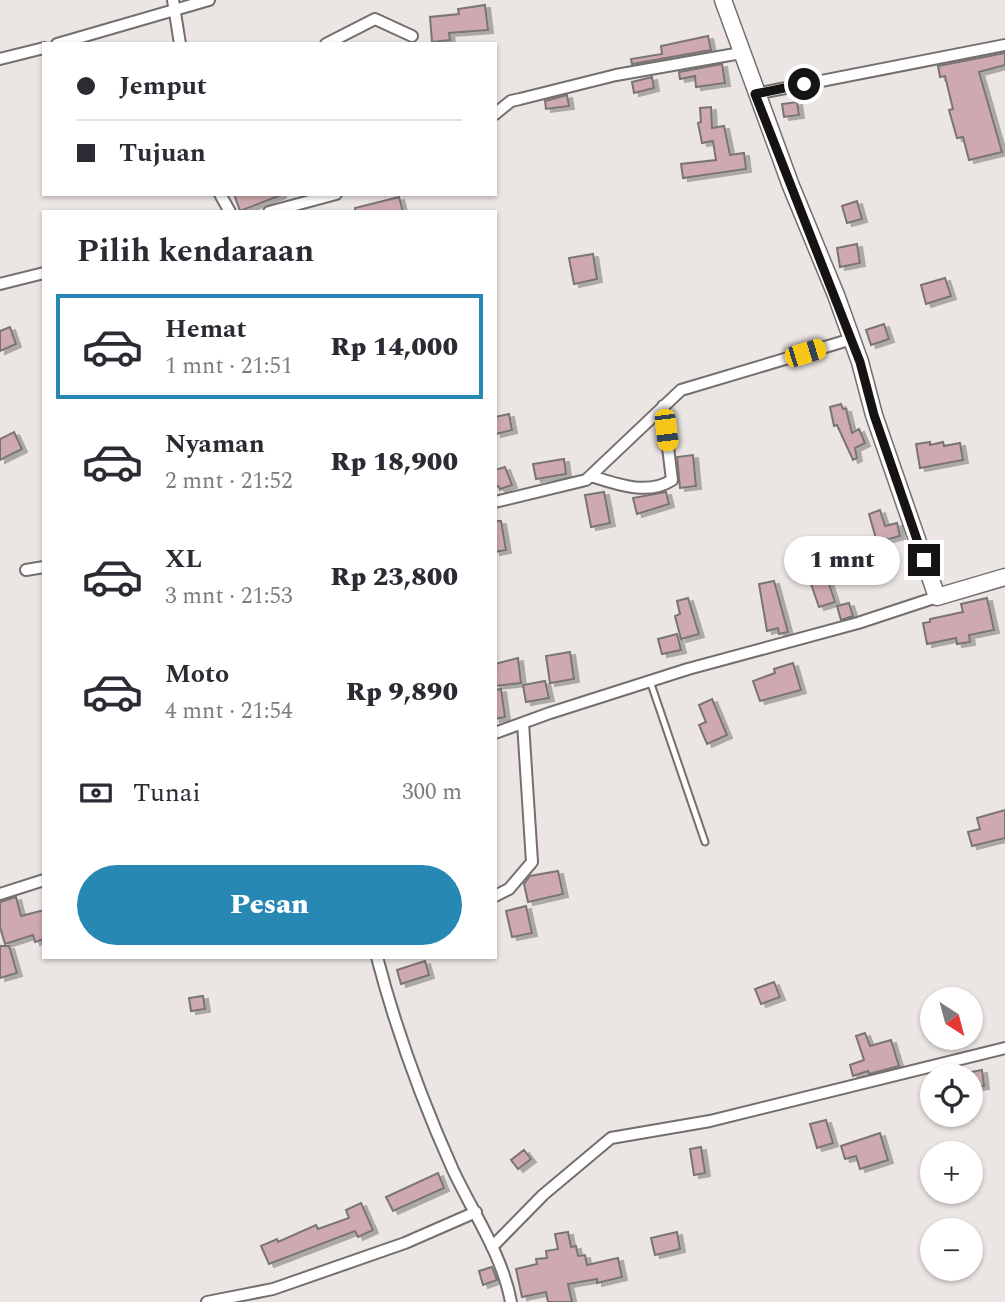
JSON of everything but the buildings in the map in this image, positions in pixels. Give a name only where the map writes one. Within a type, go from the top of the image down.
[{"type":"street","points":[[63,42],[173,5],[209,0]]},
{"type":"street","points":[[723,0],[755,94],[852,339],[874,415],[937,597]]},
{"type":"street","points":[[173,5],[180,42]]},
{"type":"street","points":[[330,42],[375,19],[412,36]]},
{"type":"street","points":[[755,94],[1005,45]]},
{"type":"street","points":[[0,60],[42,49]]},
{"type":"street","points":[[497,112],[511,101],[616,75],[741,53]]},
{"type":"street","points":[[276,210],[329,196]]},
{"type":"street","points":[[0,285],[42,274]]},
{"type":"street","points":[[497,502],[580,483],[591,476],[681,390],[852,339]]},
{"type":"street","points":[[591,476],[634,488],[665,484],[672,480],[663,406]]},
{"type":"street","points":[[26,570],[42,567]]},
{"type":"street","points":[[497,732],[650,681],[1005,577]]},
{"type":"street","points":[[497,895],[509,889],[532,862],[523,723]]},
{"type":"street","points":[[0,894],[42,881]]},
{"type":"street","points":[[378,959],[421,1096],[492,1247],[511,1302]]},
{"type":"street","points":[[492,1247],[544,1195],[611,1138],[710,1121],[1005,1048]]},
{"type":"street","points":[[207,1302],[273,1289],[405,1243],[476,1212]]},
{"type":"lane","points":[[650,681],[705,842]]},
{"type":"route","points":[[804,84],[755,94],[836,295],[924,560]]}]
